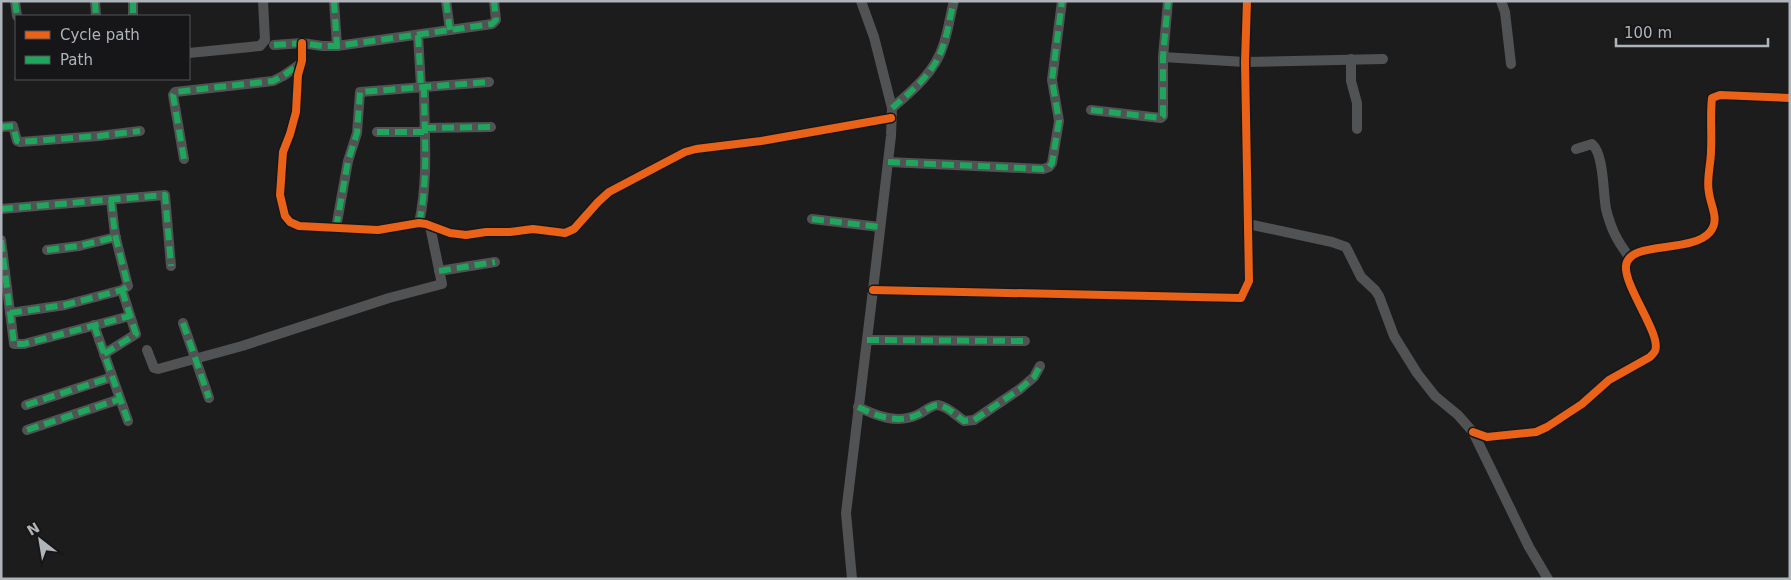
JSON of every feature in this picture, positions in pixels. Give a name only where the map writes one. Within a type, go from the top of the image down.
[{"type":"street","points":[[15,1],[17,15]]},
{"type":"street","points":[[95,1],[96,15]]},
{"type":"street","points":[[132,1],[133,15]]},
{"type":"street","points":[[190,53],[260,46],[265,40],[263,1]]},
{"type":"street","points":[[334,1],[336,46]]},
{"type":"street","points":[[446,1],[450,30]]},
{"type":"street","points":[[274,44],[302,43],[336,46],[492,24],[496,20],[494,1]]},
{"type":"street","points":[[852,579],[846,514],[888,162],[892,113],[874,38],[861,1]]},
{"type":"street","points":[[302,43],[302,63],[298,75],[296,112],[283,152],[280,190],[281,205],[285,216],[294,225],[378,230],[419,223],[450,233],[466,235],[533,229],[565,233],[570,232],[609,192],[685,152],[761,141],[892,113],[934,66],[943,48],[954,1]]},
{"type":"street","points":[[888,162],[1043,169],[1049,167],[1052,163],[1059,126],[1052,80],[1062,1]]},
{"type":"street","points":[[1091,110],[1161,118],[1163,116],[1163,57],[1168,1]]},
{"type":"street","points":[[873,290],[1241,298],[1249,282],[1245,62],[1247,1]]},
{"type":"street","points":[[1501,1],[1505,12],[1511,64]]},
{"type":"street","points":[[418,35],[424,130],[424,195],[419,223]]},
{"type":"street","points":[[1163,57],[1245,62],[1382,59]]},
{"type":"street","points":[[1351,60],[1351,81],[1357,103],[1358,129]]},
{"type":"street","points":[[184,159],[174,92],[273,81],[302,63]]},
{"type":"street","points":[[336,228],[348,161],[356,133],[360,92],[489,82]]},
{"type":"street","points":[[1473,432],[1487,436],[1536,432],[1547,428],[1582,404],[1609,380],[1650,357],[1655,352],[1656,345],[1634,293],[1626,263],[1630,258],[1643,250],[1692,244],[1711,232],[1715,223],[1708,190],[1712,98],[1720,95],[1790,98]]},
{"type":"street","points":[[1,126],[14,126],[17,141],[20,142],[140,131]]},
{"type":"street","points":[[377,132],[491,127]]},
{"type":"street","points":[[1576,150],[1592,144],[1595,146],[1601,164],[1604,197],[1610,220],[1618,242],[1630,258]]},
{"type":"street","points":[[1,209],[165,195],[171,266]]},
{"type":"street","points":[[10,313],[66,305],[122,290],[128,286],[116,237],[111,200]]},
{"type":"street","points":[[812,219],[880,227]]},
{"type":"street","points":[[1248,224],[1332,242],[1346,247],[1362,277],[1379,296],[1394,336],[1417,373],[1435,396],[1458,415],[1473,432],[1529,547],[1548,579]]},
{"type":"street","points":[[147,350],[156,369],[196,359],[389,298],[442,284],[430,226]]},
{"type":"street","points":[[47,250],[79,246],[116,237]]},
{"type":"street","points":[[1,240],[14,344],[130,316]]},
{"type":"street","points":[[439,271],[495,262]]},
{"type":"street","points":[[104,354],[136,334],[122,290]]},
{"type":"street","points":[[183,323],[209,398]]},
{"type":"street","points":[[94,325],[128,421]]},
{"type":"street","points":[[867,340],[1025,341]]},
{"type":"street","points":[[858,407],[878,417],[892,419],[908,418],[935,405],[940,405],[968,422],[974,420],[1020,389],[1034,377],[1040,366]]},
{"type":"street","points":[[26,405],[112,377]]},
{"type":"street","points":[[27,430],[120,399]]},
{"type":"marked path","points":[[15,1],[17,15]]},
{"type":"marked path","points":[[95,1],[96,15]]},
{"type":"marked path","points":[[133,1],[133,15]]},
{"type":"marked path","points":[[334,1],[337,46]]},
{"type":"marked path","points":[[446,1],[450,30]]},
{"type":"marked path","points":[[274,45],[302,43],[337,46],[492,24],[496,20],[494,1]]},
{"type":"marked path","points":[[892,108],[929,73],[945,41],[954,1]]},
{"type":"marked path","points":[[888,162],[1043,169],[1049,167],[1052,163],[1059,121],[1052,80],[1062,1]]},
{"type":"marked path","points":[[1091,110],[1161,118],[1163,116],[1163,57],[1168,1]]},
{"type":"marked path","points":[[418,35],[421,87]]},
{"type":"marked path","points":[[184,159],[173,95],[175,92],[273,81],[301,63]]},
{"type":"marked path","points":[[336,228],[348,161],[357,133],[360,92],[489,82]]},
{"type":"marked path","points":[[419,223],[425,172],[424,86]]},
{"type":"marked path","points":[[1,127],[13,126],[17,141],[20,142],[140,131]]},
{"type":"marked path","points":[[424,128],[491,127]]},
{"type":"marked path","points":[[377,132],[424,132]]},
{"type":"marked path","points":[[1,209],[165,195],[171,266]]},
{"type":"marked path","points":[[10,313],[65,305],[122,290],[128,286],[115,235],[111,200]]},
{"type":"marked path","points":[[812,219],[880,227]]},
{"type":"marked path","points":[[47,250],[79,246],[116,237]]},
{"type":"marked path","points":[[1,240],[14,344],[24,344],[130,316]]},
{"type":"marked path","points":[[439,271],[495,262]]},
{"type":"marked path","points":[[104,354],[136,334],[122,290]]},
{"type":"marked path","points":[[183,323],[209,398]]},
{"type":"marked path","points":[[94,325],[128,421]]},
{"type":"marked path","points":[[867,340],[1025,341]]},
{"type":"marked path","points":[[858,407],[887,418],[902,419],[910,418],[930,407],[938,405],[948,409],[964,421],[974,420],[1020,389],[1034,377],[1040,366]]},
{"type":"marked path","points":[[26,405],[112,377]]},
{"type":"marked path","points":[[27,430],[120,399]]},
{"type":"cycle path","points":[[873,290],[1241,298],[1249,281],[1245,62],[1247,1]]},
{"type":"cycle path","points":[[302,43],[302,61],[298,75],[296,112],[283,152],[280,195],[285,216],[290,222],[299,226],[378,230],[419,223],[450,233],[466,235],[533,229],[565,233],[574,229],[609,192],[685,152],[761,141],[891,118]]},
{"type":"cycle path","points":[[1473,432],[1487,437],[1536,432],[1582,404],[1609,380],[1652,355],[1656,344],[1631,286],[1626,266],[1629,258],[1637,253],[1690,243],[1701,239],[1713,227],[1715,218],[1708,183],[1711,156],[1712,98],[1720,95],[1790,98]]}]
